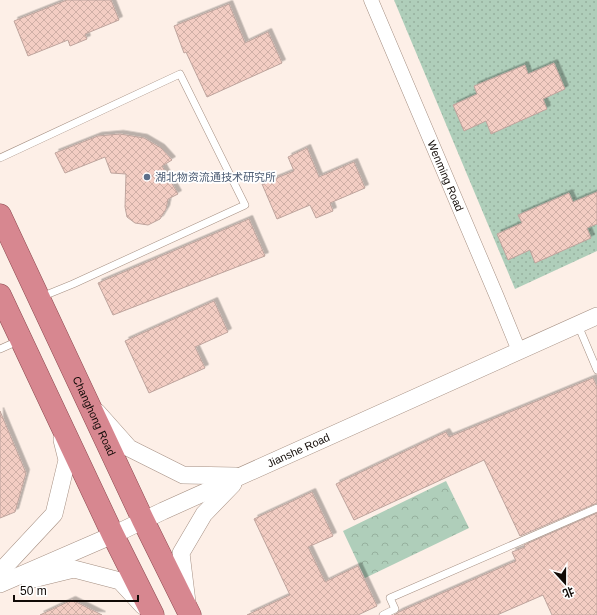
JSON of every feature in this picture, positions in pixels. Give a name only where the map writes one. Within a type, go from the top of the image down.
[{"type":"highway","name":"Changhong Road","points":[[0,215],[143,520],[189,612]]},
{"type":"highway","points":[[0,295],[153,615]]},
{"type":"street","name":"Wenming Road","points":[[371,0],[519,351]]},
{"type":"street","name":"Jianshe Road","points":[[0,584],[114,535],[143,520],[240,476],[597,316]]},
{"type":"street","points":[[86,398],[129,448],[183,474],[240,476]]},
{"type":"street","points":[[0,572],[54,514],[67,460],[52,405]]},
{"type":"street","points":[[189,612],[181,553],[204,514],[240,476]]},
{"type":"street","points":[[0,588],[74,569],[120,581],[153,615]]},
{"type":"lane","points":[[0,158],[180,74],[245,205],[73,284],[39,298]]},
{"type":"lane","points":[[578,325],[597,370]]},
{"type":"lane","points":[[0,349],[21,339]]},
{"type":"lane","points":[[383,615],[395,609],[390,598],[597,508]]},
{"type":"green space","points":[[394,0],[597,0],[597,251],[515,289]]},
{"type":"green space","points":[[446,481],[469,528],[365,578],[343,531]]},
{"type":"building","points":[[67,0],[111,0],[119,20],[85,34],[87,39],[70,46],[68,40],[28,56],[14,21]]},
{"type":"building","points":[[229,4],[245,43],[268,32],[282,63],[207,97],[186,52],[184,53],[174,26]]},
{"type":"building","points":[[554,63],[565,89],[543,99],[547,109],[491,134],[486,121],[464,131],[453,105],[477,94],[474,86],[525,65],[528,74]]},
{"type":"building","name":"湖北物资流通技术研究所","points":[[120,134],[144,138],[161,148],[172,160],[162,166],[178,194],[168,199],[166,209],[160,219],[148,225],[135,223],[127,217],[125,207],[126,174],[111,173],[105,157],[65,173],[55,153],[98,136]]},
{"type":"building","points":[[307,148],[319,177],[354,162],[365,188],[330,203],[333,211],[316,218],[310,205],[277,219],[262,184],[294,171],[288,157]]},
{"type":"building","points":[[597,192],[597,224],[587,228],[591,238],[535,263],[530,250],[508,260],[497,234],[522,223],[518,215],[569,193],[573,202]]},
{"type":"building","points":[[249,219],[265,256],[113,315],[98,283]]},
{"type":"building","points":[[214,301],[228,332],[195,347],[205,368],[149,393],[125,341]]},
{"type":"building","points":[[593,378],[597,387],[597,503],[520,536],[484,460],[354,520],[336,484],[446,432],[449,437]]},
{"type":"building","points":[[0,411],[26,473],[15,512],[0,518]]},
{"type":"building","points":[[312,492],[333,536],[308,547],[325,582],[358,566],[377,606],[358,615],[247,615],[290,595],[254,519]]},
{"type":"building","points":[[597,513],[597,615],[552,615],[543,595],[497,615],[394,615],[516,561],[512,552],[525,547],[524,545]]},
{"type":"building","points":[[72,600],[102,615],[40,615]]},
{"type":"place","name":"湖北物资流通技术研究所","points":[[147,177]]}]
